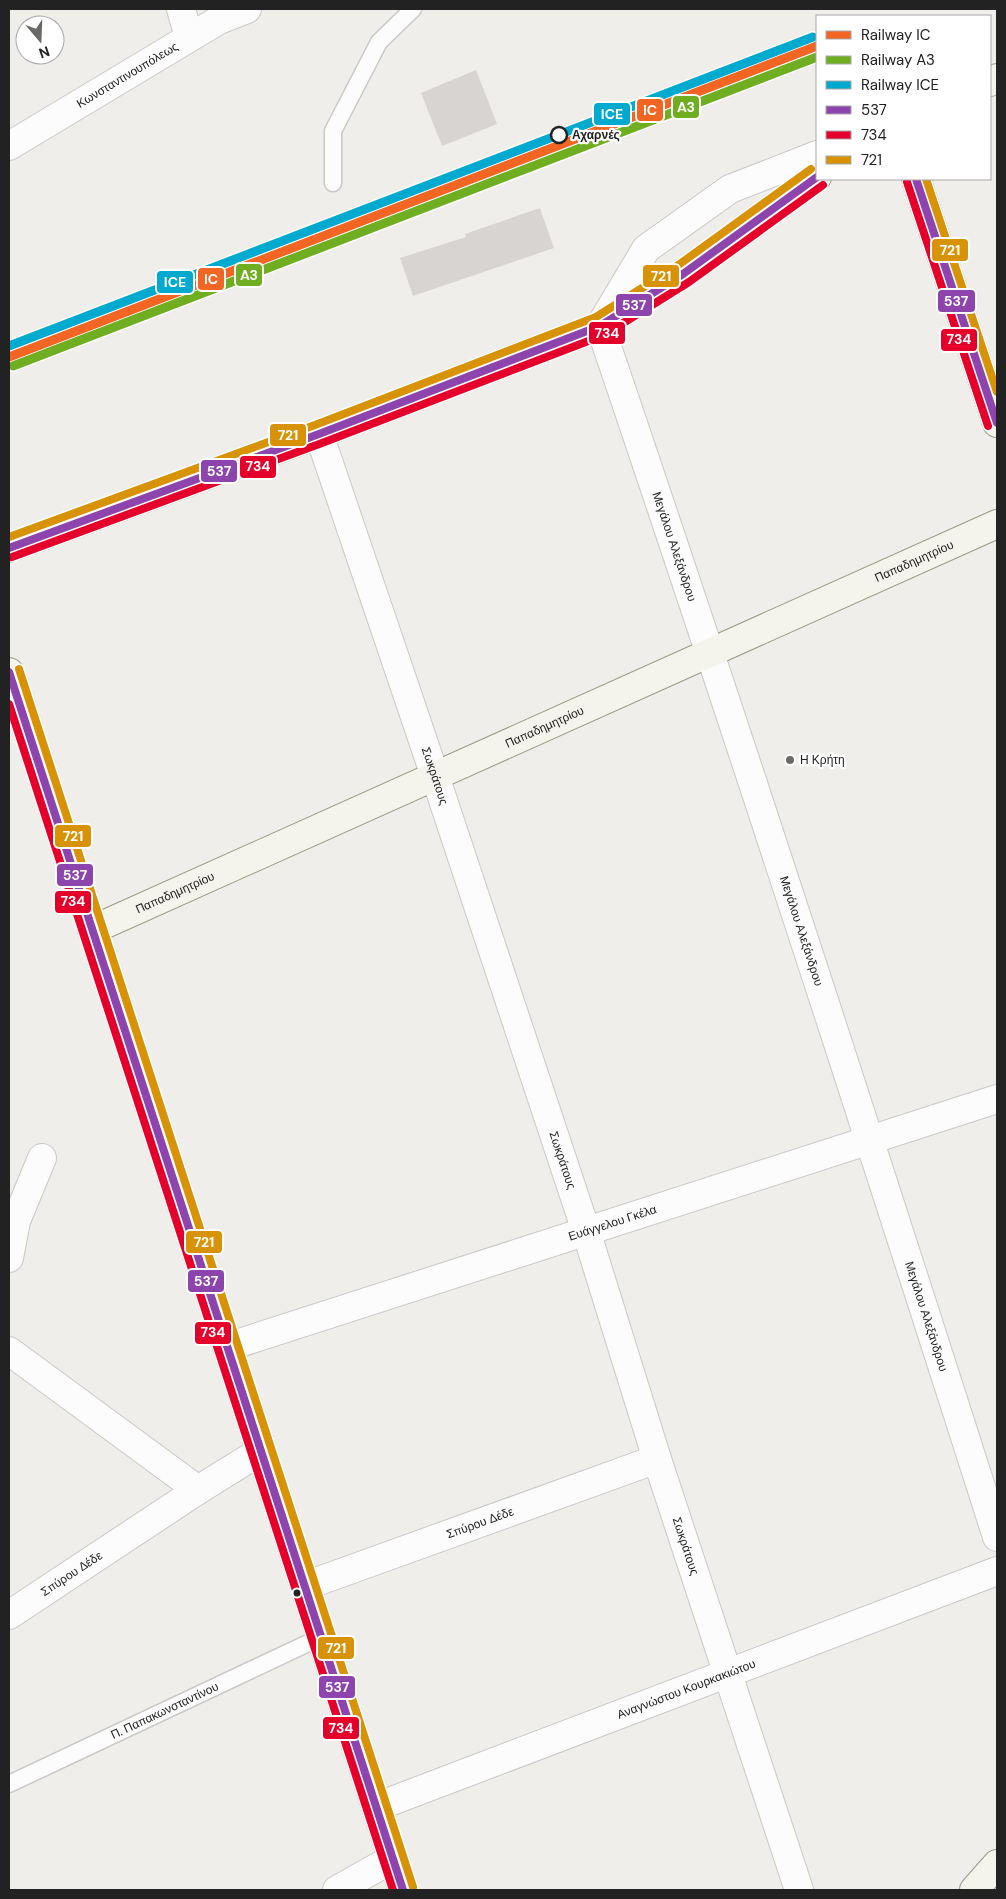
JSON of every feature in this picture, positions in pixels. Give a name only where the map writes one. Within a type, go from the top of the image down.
[{"type":"main road","points":[[9,548],[319,434],[600,326],[683,274],[816,178]]},
{"type":"main road","points":[[916,180],[997,423]]},
{"type":"main road","name":"Παπαδημητρίου","points":[[92,930],[997,524]]},
{"type":"main road","points":[[9,672],[403,1890]]},
{"type":"main road","points":[[974,1890],[997,1864]]},
{"type":"street","points":[[181,9],[189,37]]},
{"type":"street","name":"Κωνσταντινουπόλεως","points":[[9,146],[189,37],[219,20],[247,9]]},
{"type":"street","points":[[600,326],[646,249],[730,189],[816,155]]},
{"type":"street","name":"Μεγάλου Αλεξάνδρου","points":[[600,326],[711,652],[997,1537]]},
{"type":"street","name":"Σωκράτους","points":[[319,434],[436,776],[586,1231],[657,1459],[800,1890]]},
{"type":"street","name":"Ευάγγελου Γκέλα","points":[[227,1346],[997,1099]]},
{"type":"street","points":[[9,1258],[16,1221],[42,1158]]},
{"type":"street","points":[[9,1351],[198,1490]]},
{"type":"street","name":"Σπύρου Δέδε","points":[[9,1615],[198,1490],[261,1451]]},
{"type":"street","name":"Σπύρου Δέδε","points":[[304,1586],[657,1459]]},
{"type":"street","name":"Αναγνώστου Κουρκακιώτου","points":[[376,1807],[997,1571]]},
{"type":"street","points":[[337,1890],[392,1859]]},
{"type":"lane","points":[[332,183],[333,131],[379,42],[414,9]]},
{"type":"lane","name":"Π. Παπακωνσταντίνου","points":[[9,1784],[321,1637]]},
{"type":"building","points":[[476,70],[497,124],[442,146],[421,93]]},
{"type":"building","points":[[540,208],[554,248],[413,296],[400,258],[466,237],[465,234]]},
{"type":"rail line","name":"ICE","points":[[9,346],[813,37]]},
{"type":"rail line","name":"IC","points":[[9,357],[816,46]]},
{"type":"rail line","name":"A3","points":[[13,366],[816,57]]},
{"type":"transit line","name":"721","points":[[9,537],[315,425],[596,317],[677,266],[811,169]]},
{"type":"transit line","name":"537","points":[[9,548],[319,434],[600,326],[683,274],[816,178]]},
{"type":"transit line","name":"537","points":[[916,180],[997,423]]},
{"type":"transit line","name":"721","points":[[926,180],[997,392]]},
{"type":"transit line","name":"734","points":[[907,182],[988,426]]},
{"type":"transit line","name":"734","points":[[12,557],[322,443],[604,335],[689,282],[823,185]]},
{"type":"transit line","name":"721","points":[[19,669],[413,1887]]},
{"type":"transit line","name":"537","points":[[9,672],[403,1890]]},
{"type":"transit line","name":"734","points":[[9,704],[393,1890]]},
{"type":"place","name":"Αχαρνές","points":[[559,135]]},
{"type":"place","name":"Η Κρήτη","points":[[790,760]]}]
